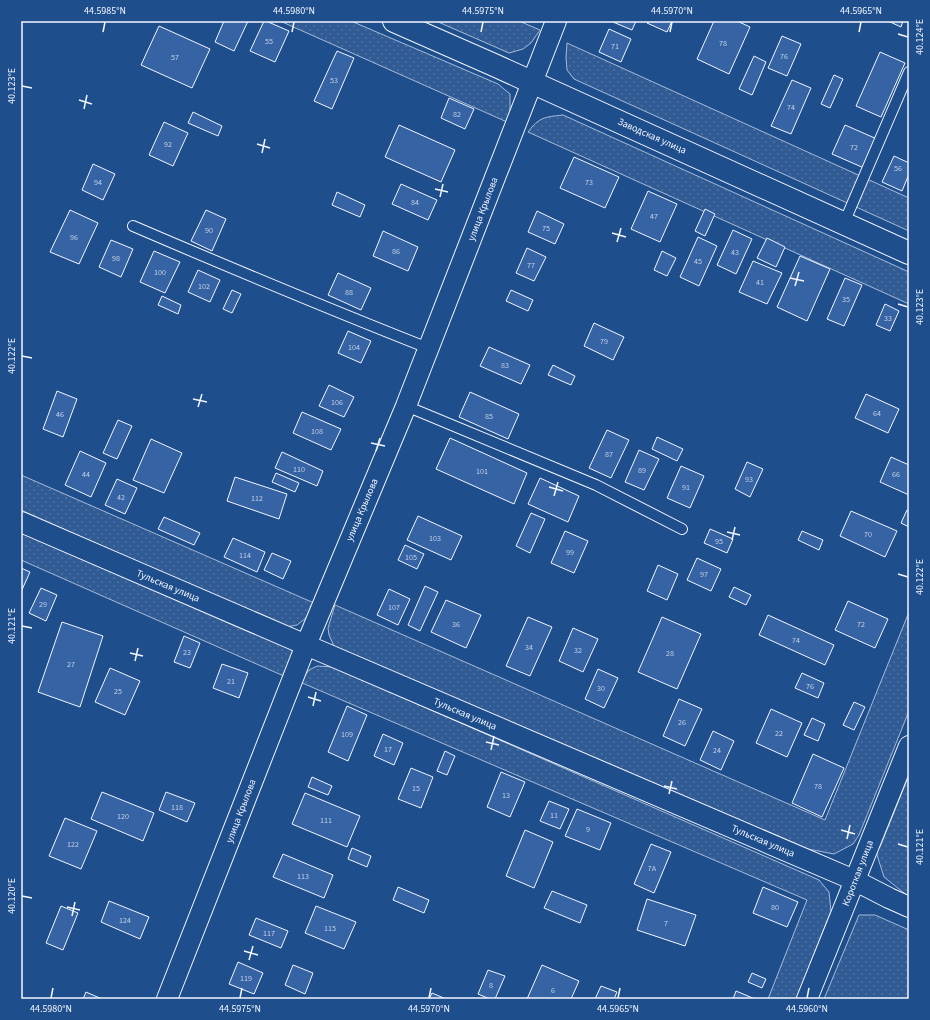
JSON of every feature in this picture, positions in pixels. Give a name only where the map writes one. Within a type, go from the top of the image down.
[{"type":"main road","name":"Заводская улица","points":[[394,21],[909,253]]},
{"type":"street","name":"улица Крылова","points":[[167,999],[306,645],[406,406],[556,21]]},
{"type":"street","name":"Тульская улица","points":[[21,522],[854,880],[909,907]]},
{"type":"street","name":"Короткая улица","points":[[806,999],[909,746]]},
{"type":"lane","points":[[844,223],[909,72]]},
{"type":"lane","points":[[133,226],[301,297],[428,348]]},
{"type":"lane","points":[[406,406],[596,485],[682,529]]},
{"type":"shaded area","points":[[280,21],[351,21],[498,84],[510,94],[510,113],[507,122]]},
{"type":"shaded area","points":[[436,21],[519,21],[540,30],[531,43],[523,49],[509,53]]},
{"type":"shaded area","points":[[567,43],[909,198],[909,231],[574,79],[567,70]]},
{"type":"shaded area","points":[[563,115],[909,272],[909,304],[528,132],[536,123],[543,119],[551,116]]},
{"type":"shaded area","points":[[21,475],[314,603],[306,618],[297,625],[286,627],[21,510]]},
{"type":"shaded area","points":[[21,533],[290,647],[295,656],[286,677],[21,560]]},
{"type":"shaded area","points":[[335,605],[825,820],[909,612],[909,711],[859,835],[853,844],[834,854],[808,849],[334,646],[329,635],[328,628]]},
{"type":"shaded area","points":[[317,666],[333,667],[819,880],[829,892],[831,911],[796,999],[768,999],[807,900],[300,682],[309,670]]},
{"type":"shaded area","points":[[909,775],[909,897],[884,877],[876,852],[880,847]]},
{"type":"shaded area","points":[[859,915],[875,915],[909,930],[909,999],[824,999]]},
{"type":"building","points":[[224,21],[248,21],[234,51],[215,42]]},
{"type":"building","points":[[264,21],[289,31],[275,62],[250,51]]},
{"type":"building","points":[[636,21],[632,30],[613,22]]},
{"type":"building","points":[[648,21],[672,21],[667,32],[647,23]]},
{"type":"building","points":[[714,21],[737,21],[750,27],[729,74],[697,59]]},
{"type":"building","points":[[888,21],[903,21],[901,27]]},
{"type":"building","points":[[159,26],[210,49],[192,88],[141,65]]},
{"type":"building","points":[[609,29],[631,39],[621,62],[599,52]]},
{"type":"building","points":[[782,36],[801,44],[787,76],[768,68]]},
{"type":"building","points":[[337,51],[354,58],[332,109],[314,101]]},
{"type":"building","points":[[880,52],[905,63],[881,117],[856,106]]},
{"type":"building","points":[[754,56],[766,62],[752,95],[739,89]]},
{"type":"building","points":[[834,75],[843,79],[830,108],[821,104]]},
{"type":"building","points":[[792,80],[811,88],[791,134],[771,126]]},
{"type":"building","points":[[449,98],[474,109],[465,129],[441,118]]},
{"type":"building","points":[[193,112],[222,126],[218,136],[188,123]]},
{"type":"building","points":[[164,122],[188,133],[173,166],[149,155]]},
{"type":"building","points":[[399,125],[455,150],[441,182],[385,157]]},
{"type":"building","points":[[845,125],[877,139],[864,168],[832,154]]},
{"type":"building","points":[[894,156],[909,163],[909,174],[902,191],[882,182]]},
{"type":"building","points":[[574,157],[619,177],[605,208],[560,188]]},
{"type":"building","points":[[93,164],[115,174],[103,200],[82,190]]},
{"type":"building","points":[[401,184],[437,200],[428,220],[392,204]]},
{"type":"building","points":[[648,191],[677,204],[660,242],[631,229]]},
{"type":"building","points":[[337,192],[365,205],[360,217],[332,205]]},
{"type":"building","points":[[705,209],[715,214],[705,236],[695,231]]},
{"type":"building","points":[[70,210],[98,223],[79,264],[50,252]]},
{"type":"building","points":[[206,210],[226,219],[212,251],[191,241]]},
{"type":"building","points":[[537,211],[564,224],[555,244],[528,232]]},
{"type":"building","points":[[733,230],[752,239],[736,274],[717,265]]},
{"type":"building","points":[[383,231],[418,247],[408,271],[373,256]]},
{"type":"building","points":[[698,237],[717,246],[699,286],[680,277]]},
{"type":"building","points":[[767,238],[785,247],[776,267],[757,258]]},
{"type":"building","points":[[111,240],[133,249],[121,277],[99,267]]},
{"type":"building","points":[[527,248],[546,257],[534,281],[516,273]]},
{"type":"building","points":[[154,251],[180,262],[165,293],[140,282]]},
{"type":"building","points":[[662,251],[676,258],[667,276],[654,270]]},
{"type":"building","points":[[800,256],[830,269],[807,321],[777,307]]},
{"type":"building","points":[[753,261],[782,273],[767,304],[739,292]]},
{"type":"building","points":[[198,270],[220,280],[210,302],[188,292]]},
{"type":"building","points":[[338,273],[371,288],[361,310],[328,295]]},
{"type":"building","points":[[845,278],[862,285],[844,326],[827,319]]},
{"type":"building","points":[[232,290],[241,294],[232,313],[223,309]]},
{"type":"building","points":[[511,290],[533,300],[528,311],[506,301]]},
{"type":"building","points":[[162,296],[181,305],[178,314],[158,305]]},
{"type":"building","points":[[885,304],[899,311],[890,331],[876,325]]},
{"type":"building","points":[[594,323],[624,337],[613,360],[584,346]]},
{"type":"building","points":[[348,331],[371,341],[361,363],[338,353]]},
{"type":"building","points":[[489,347],[530,365],[521,384],[480,366]]},
{"type":"building","points":[[553,365],[575,376],[571,385],[548,375]]},
{"type":"building","points":[[329,385],[354,397],[344,417],[319,406]]},
{"type":"building","points":[[57,391],[77,399],[63,437],[43,429]]},
{"type":"building","points":[[470,392],[519,414],[508,439],[459,417]]},
{"type":"building","points":[[866,394],[899,409],[888,433],[855,418]]},
{"type":"building","points":[[302,412],[341,429],[331,450],[293,433]]},
{"type":"building","points":[[118,420],[132,426],[117,459],[103,453]]},
{"type":"building","points":[[607,430],[629,440],[611,478],[589,468]]},
{"type":"building","points":[[657,437],[683,449],[677,461],[652,449]]},
{"type":"building","points":[[450,438],[527,473],[514,504],[436,469]]},
{"type":"building","points":[[151,439],[182,453],[164,493],[133,480]]},
{"type":"building","points":[[639,450],[659,459],[644,490],[625,482]]},
{"type":"building","points":[[80,451],[106,463],[91,497],[65,485]]},
{"type":"building","points":[[282,452],[323,471],[317,486],[275,468]]},
{"type":"building","points":[[891,457],[909,465],[909,495],[880,482]]},
{"type":"building","points":[[747,462],[763,469],[750,497],[735,489]]},
{"type":"building","points":[[681,466],[704,476],[690,508],[667,498]]},
{"type":"building","points":[[276,473],[299,483],[295,492],[272,482]]},
{"type":"building","points":[[235,477],[287,494],[279,519],[227,501]]},
{"type":"building","points":[[540,478],[579,496],[568,522],[528,504]]},
{"type":"building","points":[[117,479],[137,488],[125,514],[105,505]]},
{"type":"building","points":[[907,510],[909,511],[909,527],[901,523]]},
{"type":"building","points":[[851,511],[897,531],[885,557],[840,536]]},
{"type":"building","points":[[531,513],[545,519],[530,553],[516,546]]},
{"type":"building","points":[[418,516],[462,536],[451,560],[407,540]]},
{"type":"building","points":[[164,517],[200,533],[194,545],[158,529]]},
{"type":"building","points":[[710,529],[733,539],[727,553],[704,543]]},
{"type":"building","points":[[565,531],[588,541],[574,573],[551,563]]},
{"type":"building","points":[[802,531],[823,540],[819,550],[798,540]]},
{"type":"building","points":[[233,538],[265,552],[257,572],[224,557]]},
{"type":"building","points":[[405,545],[424,554],[417,569],[398,560]]},
{"type":"building","points":[[272,553],[291,561],[283,579],[264,570]]},
{"type":"building","points":[[697,558],[721,569],[711,591],[687,580]]},
{"type":"building","points":[[658,565],[678,574],[667,600],[647,591]]},
{"type":"building","points":[[21,568],[30,572],[21,592]]},
{"type":"building","points":[[425,586],[438,592],[420,631],[408,625]]},
{"type":"building","points":[[734,587],[751,595],[746,605],[729,597]]},
{"type":"building","points":[[41,588],[57,595],[46,621],[29,613]]},
{"type":"building","points":[[389,589],[410,599],[398,625],[377,615]]},
{"type":"building","points":[[446,600],[481,615],[466,648],[431,632]]},
{"type":"building","points":[[848,601],[888,619],[875,648],[835,630]]},
{"type":"building","points":[[768,615],[834,645],[825,665],[759,635]]},
{"type":"building","points":[[528,617],[552,627],[530,676],[506,666]]},
{"type":"building","points":[[662,617],[701,634],[677,689],[638,672]]},
{"type":"building","points":[[62,622],[103,636],[80,707],[38,692]]},
{"type":"building","points":[[573,628],[598,639],[583,672],[559,661]]},
{"type":"building","points":[[184,636],[200,643],[190,668],[174,662]]},
{"type":"building","points":[[222,664],[248,673],[239,698],[213,688]]},
{"type":"building","points":[[110,668],[140,681],[125,715],[95,702]]},
{"type":"building","points":[[598,669],[618,678],[604,708],[585,699]]},
{"type":"building","points":[[802,673],[824,683],[818,698],[795,688]]},
{"type":"building","points":[[679,699],[702,709],[685,746],[663,736]]},
{"type":"building","points":[[854,702],[865,707],[854,730],[843,725]]},
{"type":"building","points":[[347,706],[367,715],[348,761],[328,752]]},
{"type":"building","points":[[771,709],[802,723],[787,757],[756,743]]},
{"type":"building","points":[[812,718],[825,724],[818,741],[804,735]]},
{"type":"building","points":[[713,731],[734,741],[721,770],[700,760]]},
{"type":"building","points":[[383,734],[403,743],[394,765],[374,756]]},
{"type":"building","points":[[445,751],[455,756],[447,775],[437,771]]},
{"type":"building","points":[[813,754],[844,768],[822,817],[792,803]]},
{"type":"building","points":[[411,768],[433,777],[421,808],[398,799]]},
{"type":"building","points":[[501,772],[525,782],[510,817],[487,807]]},
{"type":"building","points":[[312,777],[332,786],[328,795],[308,787]]},
{"type":"building","points":[[102,792],[154,813],[143,841],[91,819]]},
{"type":"building","points":[[166,792],[195,803],[187,822],[159,810]]},
{"type":"building","points":[[305,793],[360,816],[347,847],[292,824]]},
{"type":"building","points":[[549,801],[569,809],[560,829],[540,821]]},
{"type":"building","points":[[577,809],[611,823],[600,850],[565,836]]},
{"type":"building","points":[[65,818],[97,831],[81,869],[49,856]]},
{"type":"building","points":[[525,830],[553,842],[534,888],[506,876]]},
{"type":"building","points":[[651,844],[671,852],[654,893],[634,884]]},
{"type":"building","points":[[352,848],[371,856],[367,867],[348,859]]},
{"type":"building","points":[[283,854],[333,875],[324,898],[273,877]]},
{"type":"building","points":[[398,887],[429,900],[424,913],[393,900]]},
{"type":"building","points":[[763,887],[798,902],[787,927],[753,913]]},
{"type":"building","points":[[552,891],[587,905],[580,923],[544,908]]},
{"type":"building","points":[[647,899],[696,915],[685,946],[637,930]]},
{"type":"building","points":[[109,901],[149,917],[140,939],[101,922]]},
{"type":"building","points":[[61,906],[78,913],[63,950],[46,943]]},
{"type":"building","points":[[316,906],[356,922],[344,949],[305,933]]},
{"type":"building","points":[[256,918],[288,931],[281,948],[249,935]]},
{"type":"building","points":[[238,962],[263,973],[254,994],[229,984]]},
{"type":"building","points":[[293,965],[313,973],[305,994],[285,985]]},
{"type":"building","points":[[542,965],[579,981],[571,999],[527,999]]},
{"type":"building","points":[[488,970],[505,976],[495,999],[490,999],[478,994]]},
{"type":"building","points":[[752,973],[766,979],[762,988],[748,982]]},
{"type":"building","points":[[601,986],[617,992],[614,999],[595,999]]},
{"type":"building","points":[[736,991],[755,999],[733,999]]},
{"type":"building","points":[[86,992],[102,999],[83,999]]},
{"type":"building","points":[[432,993],[446,999],[429,999]]}]
